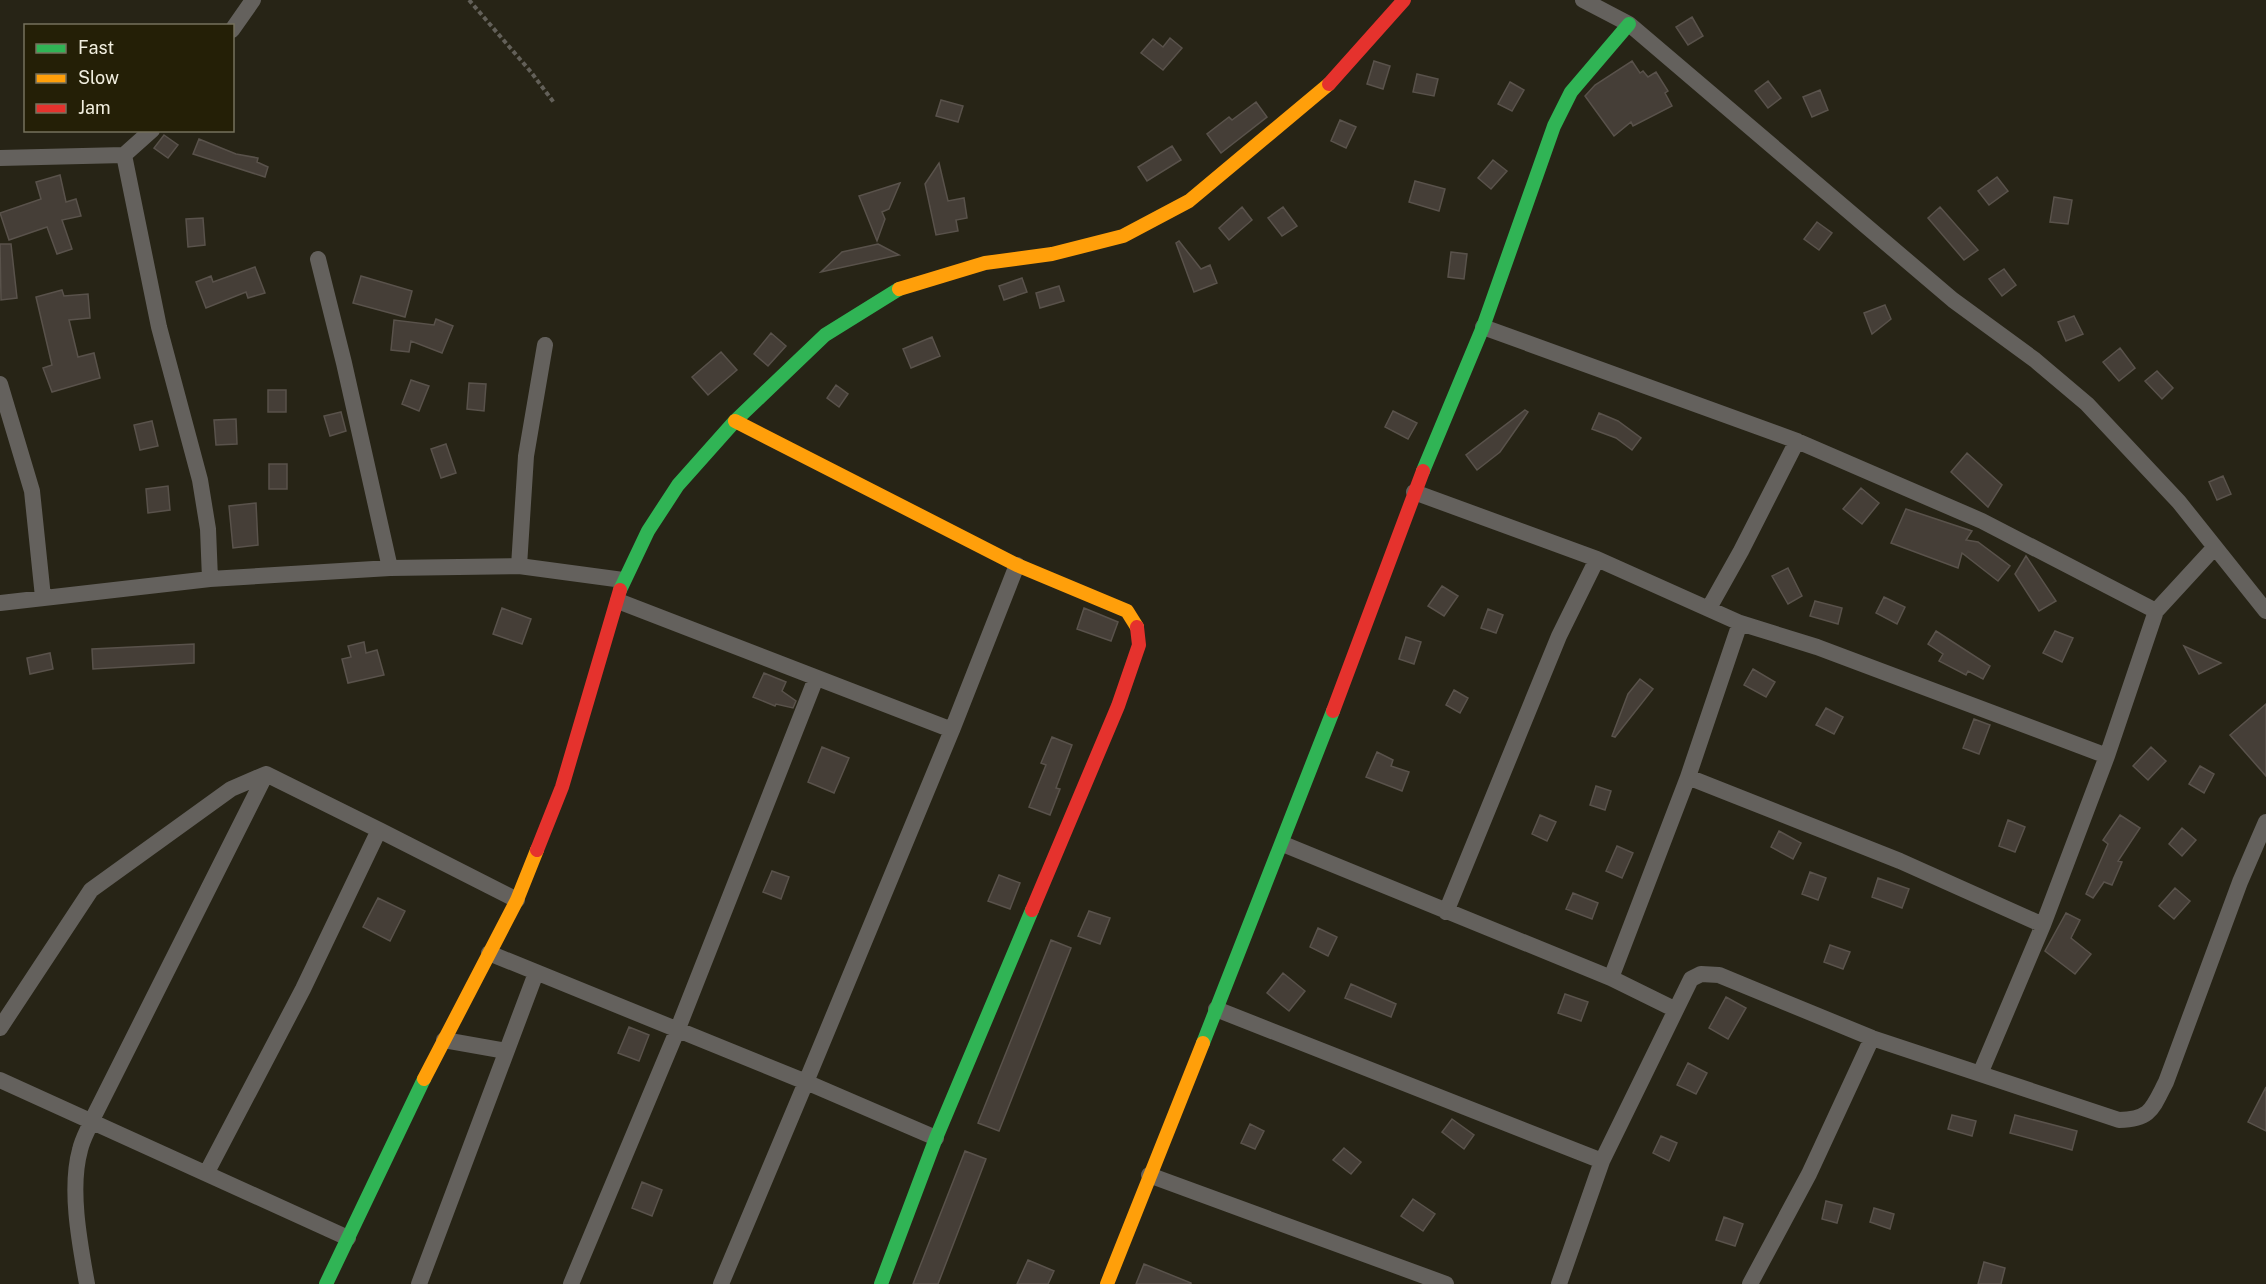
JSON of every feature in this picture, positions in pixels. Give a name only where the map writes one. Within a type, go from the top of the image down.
[{"type":"street","points":[[234,27],[253,0]]},
{"type":"street","points":[[326,1284],[444,1040],[517,900],[562,787],[623,580],[648,531],[678,485],[735,421],[825,335],[904,286],[985,263],[1052,254],[1123,236],[1189,201],[1278,129],[1343,71],[1404,0]]},
{"type":"street","points":[[1582,0],[1629,24],[1953,300],[2035,360],[2087,404],[2179,502],[2266,611]]},
{"type":"street","points":[[1107,1284],[1283,844],[1414,492],[1483,327],[1554,126],[1571,92],[1629,24]]},
{"type":"street","points":[[0,158],[124,155],[150,132]]},
{"type":"street","points":[[124,155],[159,327],[200,480],[208,529],[210,579]]},
{"type":"street","points":[[318,259],[352,394],[390,568]]},
{"type":"street","points":[[1483,327],[1797,441],[1982,521],[2156,611]]},
{"type":"street","points":[[519,566],[526,456],[545,345]]},
{"type":"street","points":[[0,384],[32,491],[43,597]]},
{"type":"street","points":[[735,421],[1017,565],[1126,611],[1137,626],[1139,645],[1118,706],[936,1138],[881,1284]]},
{"type":"street","points":[[1709,608],[1797,441]]},
{"type":"street","points":[[1414,492],[1597,559],[1740,623],[1848,658],[2107,756]]},
{"type":"street","points":[[1980,1074],[2043,925],[2107,756],[2156,611],[2214,548]]},
{"type":"street","points":[[1446,912],[1559,636],[1597,559]]},
{"type":"street","points":[[721,1284],[952,730],[1017,565]]},
{"type":"street","points":[[0,603],[210,579],[390,568],[519,566],[623,580]]},
{"type":"street","points":[[618,601],[952,730]]},
{"type":"street","points":[[1611,978],[1688,777],[1740,623]]},
{"type":"street","points":[[571,1284],[677,1031],[816,678]]},
{"type":"street","points":[[0,1028],[91,890],[231,789],[266,774],[517,900]]},
{"type":"street","points":[[87,1284],[80,1240],[76,1171],[80,1149],[92,1120],[266,774]]},
{"type":"street","points":[[1688,777],[1900,861],[2043,925]]},
{"type":"street","points":[[1559,1284],[1602,1161],[1674,1009],[1691,979],[1701,974],[1719,975],[1872,1038],[2118,1120],[2138,1119],[2150,1112],[2166,1082],[2240,882],[2266,822]]},
{"type":"street","points":[[207,1172],[303,989],[379,830]]},
{"type":"street","points":[[1283,844],[1611,978],[1674,1009]]},
{"type":"street","points":[[489,953],[806,1082],[936,1138]]},
{"type":"street","points":[[419,1284],[536,973]]},
{"type":"street","points":[[1216,1009],[1602,1161]]},
{"type":"street","points":[[1750,1284],[1809,1174],[1872,1038]]},
{"type":"street","points":[[444,1040],[506,1051]]},
{"type":"street","points":[[0,1080],[207,1172],[348,1238]]},
{"type":"street","points":[[1149,1175],[1446,1284]]},
{"type":"path","points":[[469,0],[531,72],[555,104]]},
{"type":"building","points":[[1692,17],[1703,36],[1688,45],[1676,27]]},
{"type":"building","points":[[1170,38],[1182,48],[1163,70],[1141,53],[1153,39],[1163,47]]},
{"type":"building","points":[[1374,61],[1390,66],[1383,89],[1367,84]]},
{"type":"building","points":[[1632,61],[1640,73],[1643,71],[1648,77],[1656,72],[1668,91],[1665,93],[1672,106],[1633,126],[1631,122],[1614,136],[1585,96],[1595,85]]},
{"type":"building","points":[[1417,74],[1438,79],[1434,96],[1413,92]]},
{"type":"building","points":[[1768,81],[1781,98],[1768,108],[1755,91]]},
{"type":"building","points":[[1510,82],[1524,90],[1512,111],[1498,104]]},
{"type":"building","points":[[1820,90],[1828,110],[1812,117],[1803,97]]},
{"type":"building","points":[[941,100],[963,106],[958,122],[936,116]]},
{"type":"building","points":[[1256,102],[1267,117],[1221,153],[1207,134],[1229,117],[1232,120]]},
{"type":"building","points":[[1340,120],[1356,127],[1346,148],[1331,141]]},
{"type":"building","points":[[164,135],[178,145],[168,158],[154,148]]},
{"type":"building","points":[[199,139],[236,154],[258,158],[257,162],[268,167],[265,177],[193,154]]},
{"type":"building","points":[[1172,146],[1181,160],[1147,181],[1138,167]]},
{"type":"building","points":[[1493,160],[1507,171],[1491,189],[1478,178]]},
{"type":"building","points":[[939,163],[948,201],[964,198],[967,218],[956,220],[958,231],[936,235],[925,184]]},
{"type":"building","points":[[60,175],[66,202],[76,199],[81,216],[62,220],[72,249],[57,254],[47,227],[9,240],[0,213],[41,199],[36,182]]},
{"type":"building","points":[[1997,177],[2008,191],[1989,205],[1978,191]]},
{"type":"building","points":[[1415,181],[1445,189],[1439,211],[1409,202]]},
{"type":"building","points":[[900,183],[889,209],[882,212],[885,219],[877,241],[859,196]]},
{"type":"building","points":[[2054,197],[2072,200],[2068,224],[2050,222]]},
{"type":"building","points":[[1242,207],[1252,220],[1229,240],[1219,228]]},
{"type":"building","points":[[1283,207],[1297,226],[1282,236],[1268,218]]},
{"type":"building","points":[[1940,207],[1978,250],[1964,260],[1928,218]]},
{"type":"building","points":[[203,218],[205,245],[188,247],[186,219]]},
{"type":"building","points":[[1817,222],[1832,233],[1819,250],[1804,239]]},
{"type":"building","points":[[1179,241],[1201,269],[1210,265],[1217,283],[1194,292],[1176,243]]},
{"type":"building","points":[[0,244],[11,244],[17,298],[1,300]]},
{"type":"building","points":[[878,244],[899,255],[821,272],[842,252]]},
{"type":"building","points":[[1451,252],[1467,254],[1464,279],[1448,277]]},
{"type":"building","points":[[255,267],[265,293],[248,298],[246,292],[206,308],[196,282],[211,276],[213,282]]},
{"type":"building","points":[[2004,269],[2016,285],[2002,296],[1989,279]]},
{"type":"building","points":[[361,276],[412,291],[405,317],[353,303]]},
{"type":"building","points":[[1022,278],[1027,292],[1004,300],[999,286]]},
{"type":"building","points":[[1059,286],[1064,301],[1040,308],[1036,293]]},
{"type":"building","points":[[62,290],[64,296],[88,294],[90,318],[69,320],[78,357],[94,353],[100,378],[52,392],[43,368],[52,365],[36,297]]},
{"type":"building","points":[[1885,305],[1891,319],[1872,334],[1864,313]]},
{"type":"building","points":[[2074,316],[2083,334],[2066,341],[2058,322]]},
{"type":"building","points":[[436,319],[453,326],[442,353],[411,341],[409,352],[391,350],[394,320],[434,325]]},
{"type":"building","points":[[771,333],[786,346],[768,366],[754,354]]},
{"type":"building","points":[[932,337],[940,356],[911,368],[903,349]]},
{"type":"building","points":[[2120,348],[2135,368],[2119,381],[2103,362]]},
{"type":"building","points":[[721,352],[737,370],[708,395],[692,377]]},
{"type":"building","points":[[2157,371],[2173,388],[2162,399],[2145,381]]},
{"type":"building","points":[[411,380],[429,386],[419,411],[402,404]]},
{"type":"building","points":[[469,383],[486,384],[484,411],[467,409]]},
{"type":"building","points":[[836,385],[848,394],[839,407],[827,398]]},
{"type":"building","points":[[268,390],[286,390],[286,412],[268,412]]},
{"type":"building","points":[[1525,410],[1528,412],[1500,452],[1477,470],[1466,455]]},
{"type":"building","points":[[1393,411],[1417,423],[1408,439],[1385,427]]},
{"type":"building","points":[[341,412],[346,431],[330,436],[324,416]]},
{"type":"building","points":[[1599,413],[1618,421],[1641,438],[1632,450],[1616,438],[1592,429]]},
{"type":"building","points":[[236,419],[237,444],[216,445],[214,420]]},
{"type":"building","points":[[152,421],[158,446],[140,450],[134,425]]},
{"type":"building","points":[[446,444],[456,473],[441,478],[431,449]]},
{"type":"building","points":[[1967,453],[2002,485],[1988,507],[1951,472]]},
{"type":"building","points":[[269,464],[287,464],[287,489],[269,489]]},
{"type":"building","points":[[2223,476],[2231,494],[2217,500],[2209,482]]},
{"type":"building","points":[[168,486],[170,510],[148,513],[146,489]]},
{"type":"building","points":[[1861,488],[1879,503],[1862,524],[1843,509]]},
{"type":"building","points":[[256,503],[258,545],[233,548],[229,506]]},
{"type":"building","points":[[1906,509],[1972,531],[1966,540],[1978,542],[2010,566],[1998,581],[1962,553],[1958,568],[1891,543]]},
{"type":"building","points":[[2026,556],[2056,601],[2039,611],[2015,574]]},
{"type":"building","points":[[1788,568],[1802,596],[1788,604],[1772,576]]},
{"type":"building","points":[[1442,586],[1458,596],[1444,616],[1428,606]]},
{"type":"building","points":[[1884,597],[1905,607],[1897,624],[1876,613]]},
{"type":"building","points":[[1815,601],[1842,608],[1838,624],[1810,616]]},
{"type":"building","points":[[502,608],[531,619],[522,644],[493,634]]},
{"type":"building","points":[[1084,608],[1118,622],[1111,641],[1077,629]]},
{"type":"building","points":[[1488,609],[1503,615],[1496,633],[1481,628]]},
{"type":"building","points":[[1936,631],[1990,666],[1983,679],[1968,671],[1966,675],[1939,661],[1943,654],[1928,644]]},
{"type":"building","points":[[2055,631],[2073,638],[2062,662],[2043,653]]},
{"type":"building","points":[[1406,637],[1421,642],[1414,664],[1399,659]]},
{"type":"building","points":[[364,642],[366,653],[377,650],[384,675],[348,683],[342,659],[351,657],[348,646]]},
{"type":"building","points":[[194,644],[194,663],[93,669],[92,649]]},
{"type":"building","points":[[2184,646],[2221,663],[2199,674]]},
{"type":"building","points":[[50,653],[53,669],[30,674],[27,658]]},
{"type":"building","points":[[1753,669],[1775,682],[1766,697],[1744,685]]},
{"type":"building","points":[[764,673],[786,682],[782,691],[796,701],[793,708],[776,704],[775,706],[753,697]]},
{"type":"building","points":[[1640,679],[1653,689],[1615,737],[1612,736],[1628,694]]},
{"type":"building","points":[[1454,690],[1468,698],[1460,713],[1446,705]]},
{"type":"building","points":[[2266,704],[2266,776],[2230,735]]},
{"type":"building","points":[[1826,708],[1843,717],[1834,734],[1816,725]]},
{"type":"building","points":[[1974,719],[1990,725],[1979,754],[1963,748]]},
{"type":"building","points":[[1052,737],[1072,745],[1056,788],[1060,789],[1050,815],[1029,807],[1046,765],[1041,763]]},
{"type":"building","points":[[822,747],[849,758],[834,793],[808,782]]},
{"type":"building","points":[[2151,747],[2166,761],[2148,780],[2133,766]]},
{"type":"building","points":[[1377,752],[1393,760],[1391,766],[1409,772],[1402,791],[1366,777]]},
{"type":"building","points":[[2200,766],[2214,774],[2204,793],[2189,784]]},
{"type":"building","points":[[1596,786],[1611,791],[1605,810],[1590,805]]},
{"type":"building","points":[[1540,815],[1556,822],[1547,841],[1532,834]]},
{"type":"building","points":[[2120,815],[2140,828],[2118,861],[2122,862],[2112,885],[2104,882],[2093,898],[2086,894],[2108,844],[2103,840]]},
{"type":"building","points":[[2008,820],[2025,827],[2015,852],[1999,846]]},
{"type":"building","points":[[2182,828],[2196,840],[2182,856],[2169,844]]},
{"type":"building","points":[[1779,831],[1801,843],[1793,859],[1771,847]]},
{"type":"building","points":[[1617,846],[1633,853],[1622,878],[1606,871]]},
{"type":"building","points":[[772,871],[789,877],[781,899],[763,892]]},
{"type":"building","points":[[1810,872],[1826,878],[1818,900],[1802,894]]},
{"type":"building","points":[[999,875],[1020,883],[1010,909],[988,901]]},
{"type":"building","points":[[1878,878],[1909,889],[1902,908],[1872,897]]},
{"type":"building","points":[[2175,888],[2190,901],[2174,919],[2159,906]]},
{"type":"building","points":[[1573,893],[1598,903],[1592,919],[1566,909]]},
{"type":"building","points":[[378,898],[405,911],[390,941],[363,927]]},
{"type":"building","points":[[1089,911],[1110,918],[1100,944],[1078,936]]},
{"type":"building","points":[[2066,913],[2080,920],[2071,938],[2091,954],[2075,974],[2045,951]]},
{"type":"building","points":[[1318,928],[1337,937],[1328,956],[1310,947]]},
{"type":"building","points":[[1051,940],[1071,948],[999,1131],[978,1123]]},
{"type":"building","points":[[1830,945],[1850,952],[1843,969],[1824,962]]},
{"type":"building","points":[[1283,973],[1305,991],[1289,1011],[1267,993]]},
{"type":"building","points":[[1351,984],[1396,1004],[1391,1017],[1345,998]]},
{"type":"building","points":[[1565,994],[1588,1002],[1581,1021],[1558,1013]]},
{"type":"building","points":[[1726,997],[1746,1008],[1728,1039],[1709,1028]]},
{"type":"building","points":[[629,1027],[649,1035],[639,1061],[618,1053]]},
{"type":"building","points":[[1688,1063],[1707,1073],[1696,1094],[1677,1085]]},
{"type":"building","points":[[2266,1087],[2266,1131],[2248,1122]]},
{"type":"building","points":[[1952,1115],[1976,1121],[1972,1136],[1948,1129]]},
{"type":"building","points":[[2015,1115],[2077,1131],[2072,1150],[2010,1133]]},
{"type":"building","points":[[1452,1119],[1474,1135],[1464,1149],[1442,1132]]},
{"type":"building","points":[[1250,1124],[1264,1131],[1255,1149],[1241,1143]]},
{"type":"building","points":[[1661,1136],[1677,1143],[1669,1161],[1653,1153]]},
{"type":"building","points":[[1344,1148],[1361,1162],[1351,1174],[1333,1160]]},
{"type":"building","points":[[965,1151],[986,1159],[938,1284],[913,1284]]},
{"type":"building","points":[[642,1182],[662,1190],[652,1216],[632,1208]]},
{"type":"building","points":[[1413,1199],[1435,1214],[1423,1231],[1401,1216]]},
{"type":"building","points":[[1826,1201],[1842,1205],[1837,1223],[1822,1219]]},
{"type":"building","points":[[1874,1208],[1894,1214],[1890,1229],[1870,1222]]},
{"type":"building","points":[[1724,1217],[1743,1224],[1735,1246],[1716,1240]]},
{"type":"building","points":[[1028,1260],[1054,1271],[1048,1284],[1017,1284]]},
{"type":"building","points":[[1984,1262],[2005,1268],[2001,1284],[1978,1284]]},
{"type":"building","points":[[1144,1264],[1191,1283],[1191,1284],[1136,1284]]},
{"type":"traffic: fast","points":[[1423,471],[1483,327],[1554,126],[1571,92],[1629,24]]},
{"type":"traffic: fast","points":[[620,590],[648,531],[678,485],[735,421],[825,335],[899,289]]},
{"type":"traffic: fast","points":[[1203,1043],[1333,711]]},
{"type":"traffic: fast","points":[[881,1284],[936,1138],[1032,910]]},
{"type":"traffic: fast","points":[[326,1284],[424,1079]]},
{"type":"traffic: slow","points":[[899,289],[985,263],[1052,254],[1123,236],[1189,201],[1329,84]]},
{"type":"traffic: slow","points":[[735,421],[1017,565],[1127,611],[1137,627]]},
{"type":"traffic: slow","points":[[424,1079],[517,900],[537,850]]},
{"type":"traffic: slow","points":[[1107,1284],[1203,1043]]},
{"type":"traffic: jam","points":[[1329,84],[1404,0]]},
{"type":"traffic: jam","points":[[1333,711],[1423,471]]},
{"type":"traffic: jam","points":[[537,850],[562,787],[620,590]]},
{"type":"traffic: jam","points":[[1032,910],[1118,706],[1139,645],[1137,627]]}]
